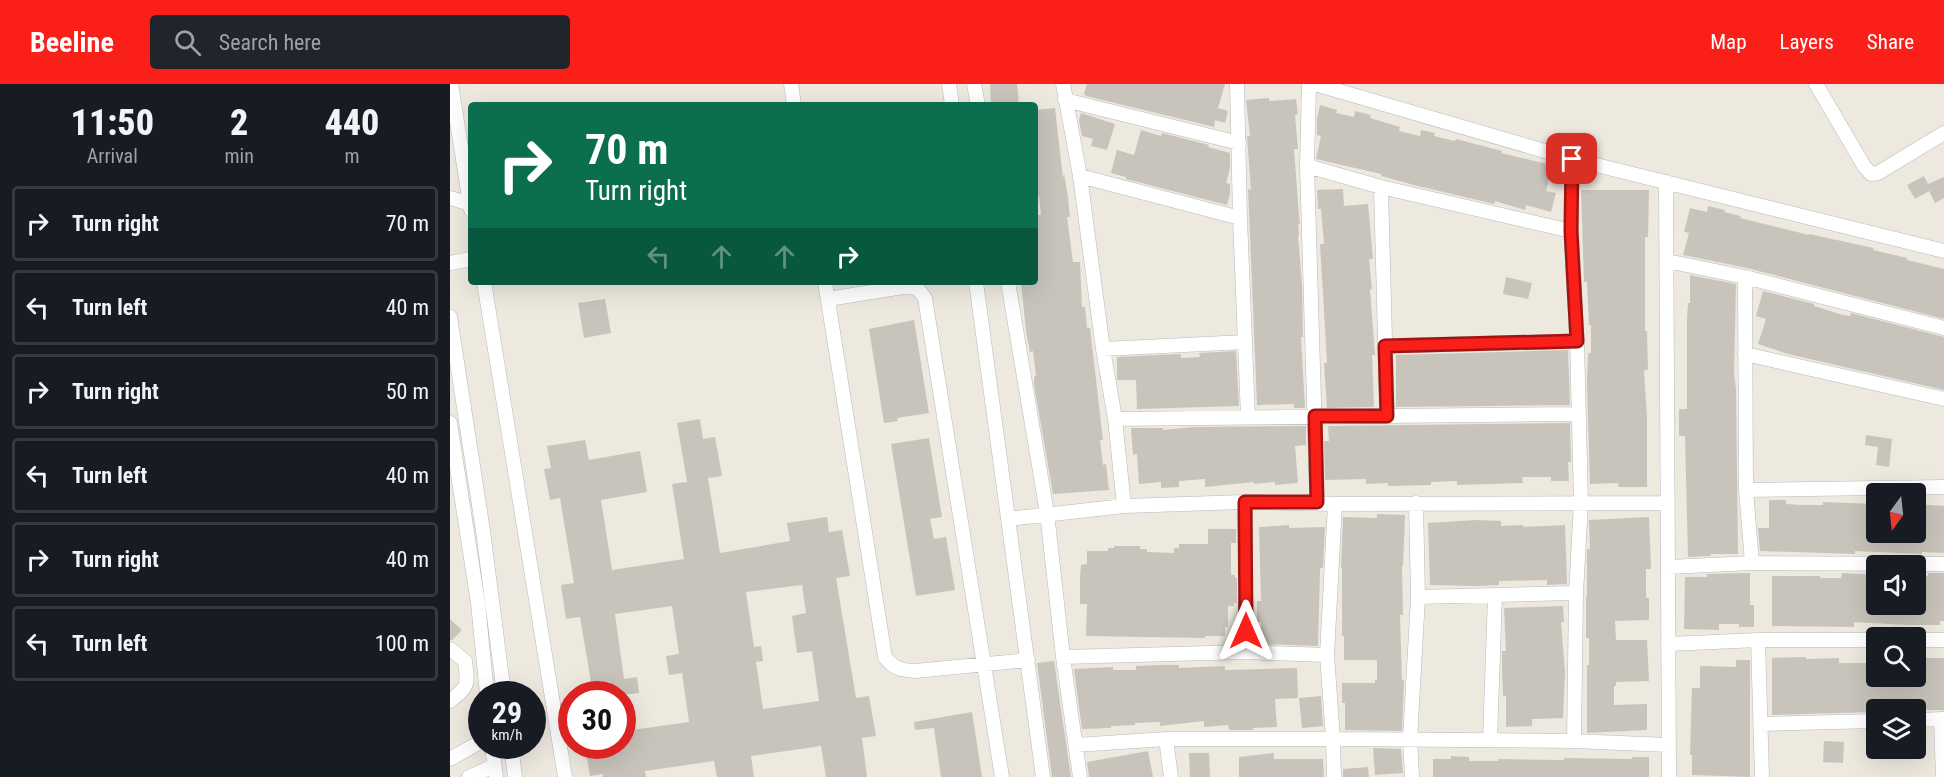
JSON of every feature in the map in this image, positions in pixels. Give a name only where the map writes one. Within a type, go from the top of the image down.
[{"type":"street","points":[[451,84],[468,189]]},
{"type":"street","points":[[791,84],[794,102]]},
{"type":"street","points":[[949,84],[952,102]]},
{"type":"street","points":[[974,84],[977,102]]},
{"type":"street","points":[[1063,84],[1080,176],[1103,349],[1115,419],[1124,506]]},
{"type":"street","points":[[1237,84],[1248,417]]},
{"type":"street","points":[[1309,84],[1307,166],[1317,502]]},
{"type":"street","points":[[1315,84],[1572,159],[1944,251]]},
{"type":"street","points":[[1816,84],[1864,166],[1871,174],[1878,173],[1944,133]]},
{"type":"street","points":[[1065,100],[1239,143]]},
{"type":"street","points":[[1572,159],[1571,231],[1577,341],[1577,414],[1581,503],[1576,593],[1574,741]]},
{"type":"street","points":[[1307,166],[1381,187],[1571,231]]},
{"type":"street","points":[[1080,176],[1240,218]]},
{"type":"street","points":[[1666,182],[1669,777]]},
{"type":"street","points":[[1381,187],[1387,416]]},
{"type":"street","points":[[450,198],[468,206]]},
{"type":"street","points":[[450,263],[468,260]]},
{"type":"street","points":[[1667,261],[1744,277],[1944,328]]},
{"type":"street","points":[[1744,277],[1746,490],[1752,562]]},
{"type":"street","points":[[484,285],[565,777]]},
{"type":"street","points":[[826,285],[885,657],[892,667],[915,671],[1028,660]]},
{"type":"street","points":[[976,285],[1043,777]]},
{"type":"street","points":[[1009,285],[1047,513],[1063,657],[1080,777]]},
{"type":"street","points":[[828,299],[903,287],[917,288],[925,298],[1002,777]]},
{"type":"street","points":[[450,317],[481,519],[502,681]]},
{"type":"street","points":[[1385,346],[1577,341]]},
{"type":"street","points":[[1103,349],[1245,342]]},
{"type":"street","points":[[1745,354],[1944,399]]},
{"type":"street","points":[[1115,419],[1577,414]]},
{"type":"street","points":[[450,423],[476,591],[486,681]]},
{"type":"street","points":[[1746,490],[1944,488]]},
{"type":"street","points":[[1008,519],[1124,506],[1245,502],[1668,503]]},
{"type":"street","points":[[1245,502],[1246,652]]},
{"type":"street","points":[[1413,777],[1410,740],[1418,597],[1416,503]]},
{"type":"street","points":[[1334,777],[1327,655],[1335,504]]},
{"type":"street","points":[[1668,567],[1752,562],[1944,564]]},
{"type":"street","points":[[1418,597],[1576,593]]},
{"type":"street","points":[[1490,740],[1494,596]]},
{"type":"street","points":[[1668,644],[1758,640],[1866,640]]},
{"type":"street","points":[[1758,640],[1762,777]]},
{"type":"street","points":[[1926,640],[1944,640]]},
{"type":"street","points":[[482,647],[498,646]]},
{"type":"street","points":[[450,649],[465,661],[467,683],[464,690],[450,701]]},
{"type":"street","points":[[1063,657],[1246,652],[1327,655]]},
{"type":"street","points":[[1926,720],[1942,719],[1942,777]]},
{"type":"street","points":[[1760,724],[1866,721]]},
{"type":"street","points":[[1076,745],[1166,739],[1574,741],[1668,745]]},
{"type":"street","points":[[1166,739],[1172,777]]},
{"type":"street","points":[[450,759],[468,749]]},
{"type":"street","points":[[513,759],[515,777]]},
{"type":"street","points":[[469,777],[495,771]]},
{"type":"building","points":[[990,84],[1017,84],[1019,102],[991,102]]},
{"type":"building","points":[[1087,84],[1225,84],[1218,108],[1228,111],[1225,123],[1215,120],[1214,127],[1086,96],[1084,94]]},
{"type":"building","points":[[1269,98],[1269,101],[1296,99],[1298,114],[1295,115],[1298,149],[1294,149],[1300,223],[1298,224],[1298,236],[1302,284],[1303,337],[1301,337],[1305,408],[1294,408],[1294,404],[1257,405],[1248,189],[1251,190],[1247,136],[1250,136],[1246,100]]},
{"type":"building","points":[[1320,105],[1337,110],[1336,113],[1354,117],[1355,111],[1371,115],[1370,118],[1400,127],[1399,131],[1420,136],[1421,130],[1435,133],[1434,136],[1455,141],[1456,139],[1552,165],[1546,191],[1556,193],[1551,212],[1526,205],[1525,210],[1495,201],[1494,204],[1316,159],[1321,136],[1317,135]]},
{"type":"building","points":[[1055,108],[1063,178],[1064,174],[1068,197],[1070,217],[1067,217],[1073,262],[1080,262],[1082,307],[1085,307],[1087,328],[1090,328],[1103,440],[1100,440],[1109,490],[1053,494],[1034,385],[1036,376],[1033,351],[1030,352],[1026,331],[1021,285],[1038,285],[1038,215],[1041,215],[1038,196],[1038,110]]},
{"type":"building","points":[[1081,113],[1115,124],[1107,150],[1091,146],[1093,139],[1082,136],[1079,120]]},
{"type":"building","points":[[1141,130],[1209,145],[1208,147],[1230,153],[1230,168],[1226,183],[1230,184],[1230,193],[1227,205],[1111,173],[1117,150],[1134,155]]},
{"type":"building","points":[[1924,176],[1928,184],[1944,177],[1944,198],[1935,203],[1929,191],[1915,199],[1907,185]]},
{"type":"building","points":[[1343,189],[1344,206],[1368,204],[1373,259],[1369,259],[1375,355],[1372,355],[1374,407],[1327,408],[1324,363],[1327,363],[1320,244],[1324,244],[1317,190]]},
{"type":"building","points":[[1581,190],[1649,190],[1648,237],[1645,237],[1645,331],[1647,331],[1648,370],[1644,370],[1647,487],[1619,487],[1618,483],[1590,484],[1587,384],[1588,353],[1591,353],[1591,325],[1589,325],[1587,282],[1584,282]]},
{"type":"building","points":[[1708,206],[1741,216],[1740,218],[1874,248],[1873,250],[1944,269],[1944,319],[1747,268],[1683,255],[1689,233],[1684,232],[1690,208],[1707,212]]},
{"type":"building","points":[[1690,275],[1736,284],[1734,373],[1738,554],[1688,557],[1685,436],[1679,436],[1679,409],[1687,409],[1687,319],[1688,303],[1690,303]]},
{"type":"building","points":[[1506,277],[1532,283],[1528,299],[1503,294]]},
{"type":"building","points":[[1763,291],[1814,304],[1814,306],[1843,315],[1850,316],[1851,313],[1944,337],[1944,390],[1788,354],[1758,344],[1766,319],[1756,316]]},
{"type":"building","points":[[605,299],[611,333],[584,338],[578,303]]},
{"type":"building","points":[[914,320],[929,413],[897,418],[898,421],[884,423],[869,329]]},
{"type":"building","points":[[1568,350],[1570,405],[1396,407],[1396,355]]},
{"type":"building","points":[[1236,351],[1239,406],[1137,409],[1136,380],[1117,380],[1117,357],[1181,354],[1181,358],[1200,357],[1199,353]]},
{"type":"building","points":[[700,419],[703,439],[715,437],[722,476],[708,478],[720,553],[790,541],[787,523],[827,517],[829,532],[842,530],[850,576],[836,578],[856,698],[869,696],[876,736],[862,738],[867,777],[826,777],[821,746],[751,756],[754,777],[717,777],[714,761],[645,771],[646,777],[603,777],[603,774],[590,776],[587,759],[636,759],[636,729],[689,722],[682,673],[669,675],[666,656],[679,654],[672,606],[615,614],[624,679],[637,677],[639,693],[636,693],[636,681],[591,681],[580,617],[566,619],[561,585],[574,583],[560,498],[550,500],[544,469],[551,468],[547,446],[585,440],[589,460],[640,451],[647,492],[601,500],[612,570],[684,559],[672,484],[687,482],[677,423]],"holes":[[[802,585],[806,613],[792,616],[797,653],[812,651],[819,701],[763,709],[756,662],[763,661],[761,646],[754,647],[746,592]]]},
{"type":"building","points":[[1570,423],[1569,481],[1551,481],[1551,477],[1522,477],[1523,483],[1457,485],[1457,481],[1431,482],[1431,485],[1388,486],[1388,483],[1366,484],[1366,479],[1325,480],[1324,441],[1329,441],[1328,426]]},
{"type":"building","points":[[1306,426],[1306,445],[1295,446],[1298,483],[1275,485],[1275,482],[1254,484],[1254,482],[1205,487],[1205,479],[1179,481],[1179,487],[1161,488],[1161,482],[1139,484],[1137,454],[1133,455],[1131,428],[1163,428],[1163,430],[1194,427]]},
{"type":"building","points":[[1866,435],[1892,439],[1889,467],[1876,465],[1878,447],[1865,445]]},
{"type":"building","points":[[929,438],[942,517],[930,519],[934,539],[946,537],[955,590],[916,596],[891,444]]},
{"type":"building","points":[[1769,500],[1786,500],[1786,504],[1801,505],[1823,505],[1823,502],[1866,504],[1866,543],[1926,543],[1926,505],[1944,506],[1944,553],[1855,551],[1855,554],[1760,551],[1758,528],[1769,528]]},
{"type":"building","points":[[1377,514],[1405,515],[1402,566],[1403,615],[1400,615],[1402,680],[1404,680],[1402,731],[1345,730],[1342,683],[1375,683],[1377,660],[1344,660],[1341,568],[1343,517],[1377,518]]},
{"type":"building","points":[[1649,517],[1651,569],[1646,569],[1646,598],[1649,598],[1649,620],[1615,621],[1616,640],[1647,640],[1649,681],[1616,682],[1614,686],[1614,705],[1647,704],[1647,730],[1587,733],[1589,638],[1586,638],[1586,596],[1587,549],[1590,549],[1589,520]]},
{"type":"building","points":[[1501,521],[1501,526],[1565,525],[1567,584],[1547,585],[1547,580],[1499,581],[1499,585],[1477,586],[1430,585],[1428,523]]},
{"type":"building","points":[[1289,525],[1289,528],[1325,527],[1323,568],[1320,568],[1318,646],[1261,644],[1261,622],[1257,622],[1257,601],[1261,601],[1259,527]]},
{"type":"building","points":[[1208,529],[1236,529],[1236,543],[1231,543],[1231,575],[1237,578],[1237,603],[1234,603],[1234,606],[1228,606],[1228,627],[1225,627],[1225,636],[1205,636],[1205,638],[1086,636],[1087,604],[1080,604],[1080,579],[1081,565],[1087,564],[1087,551],[1108,551],[1108,548],[1114,548],[1114,546],[1140,546],[1140,549],[1147,549],[1147,552],[1174,553],[1174,548],[1179,548],[1179,544],[1208,544]]},
{"type":"building","points":[[1750,573],[1750,605],[1754,605],[1754,627],[1719,624],[1719,630],[1684,629],[1685,577]]},
{"type":"building","points":[[1842,573],[1866,574],[1866,615],[1926,615],[1926,576],[1928,573],[1944,573],[1944,621],[1940,621],[1940,625],[1854,622],[1854,627],[1772,626],[1772,576],[1841,578]]},
{"type":"building","points":[[1563,606],[1564,622],[1561,622],[1565,672],[1563,718],[1532,719],[1532,726],[1506,727],[1506,696],[1503,696],[1502,667],[1502,651],[1506,651],[1504,608]]},
{"type":"building","points":[[450,619],[462,630],[452,640],[450,640]]},
{"type":"building","points":[[1772,658],[1839,658],[1839,663],[1866,663],[1866,687],[1926,687],[1926,658],[1944,658],[1944,710],[1926,710],[1926,699],[1866,699],[1866,712],[1772,715]]},
{"type":"building","points":[[1736,660],[1750,660],[1750,777],[1692,775],[1692,755],[1690,755],[1692,688],[1700,688],[1700,666],[1736,667]]},
{"type":"building","points":[[1054,661],[1071,777],[1052,777],[1037,663]]},
{"type":"building","points":[[1179,665],[1179,668],[1225,666],[1225,670],[1297,668],[1298,698],[1275,699],[1277,727],[1229,730],[1228,725],[1204,727],[1204,721],[1160,726],[1160,722],[1135,723],[1135,725],[1111,726],[1111,728],[1082,729],[1074,669],[1113,667],[1113,670],[1136,670],[1136,666]]},
{"type":"building","points":[[1321,696],[1323,726],[1302,728],[1299,698]]},
{"type":"building","points":[[972,712],[982,777],[941,777],[934,728],[915,730],[914,722]]},
{"type":"building","points":[[1824,741],[1844,742],[1843,763],[1823,762]]},
{"type":"building","points":[[1373,748],[1401,749],[1403,773],[1375,775]]},
{"type":"building","points":[[1148,751],[1153,777],[1089,777],[1087,762]]},
{"type":"building","points":[[1189,753],[1209,753],[1210,777],[1190,777]]},
{"type":"building","points":[[1274,753],[1274,759],[1323,759],[1324,777],[1239,777],[1239,757]]},
{"type":"building","points":[[1451,756],[1469,757],[1469,761],[1649,757],[1649,777],[1433,777],[1433,759],[1451,759]]},
{"type":"building","points":[[1368,767],[1369,777],[1343,777],[1343,769]]},
{"type":"route","points":[[1246,631],[1245,502],[1317,502],[1315,416],[1387,416],[1385,346],[1577,341],[1571,231],[1572,159]]}]
